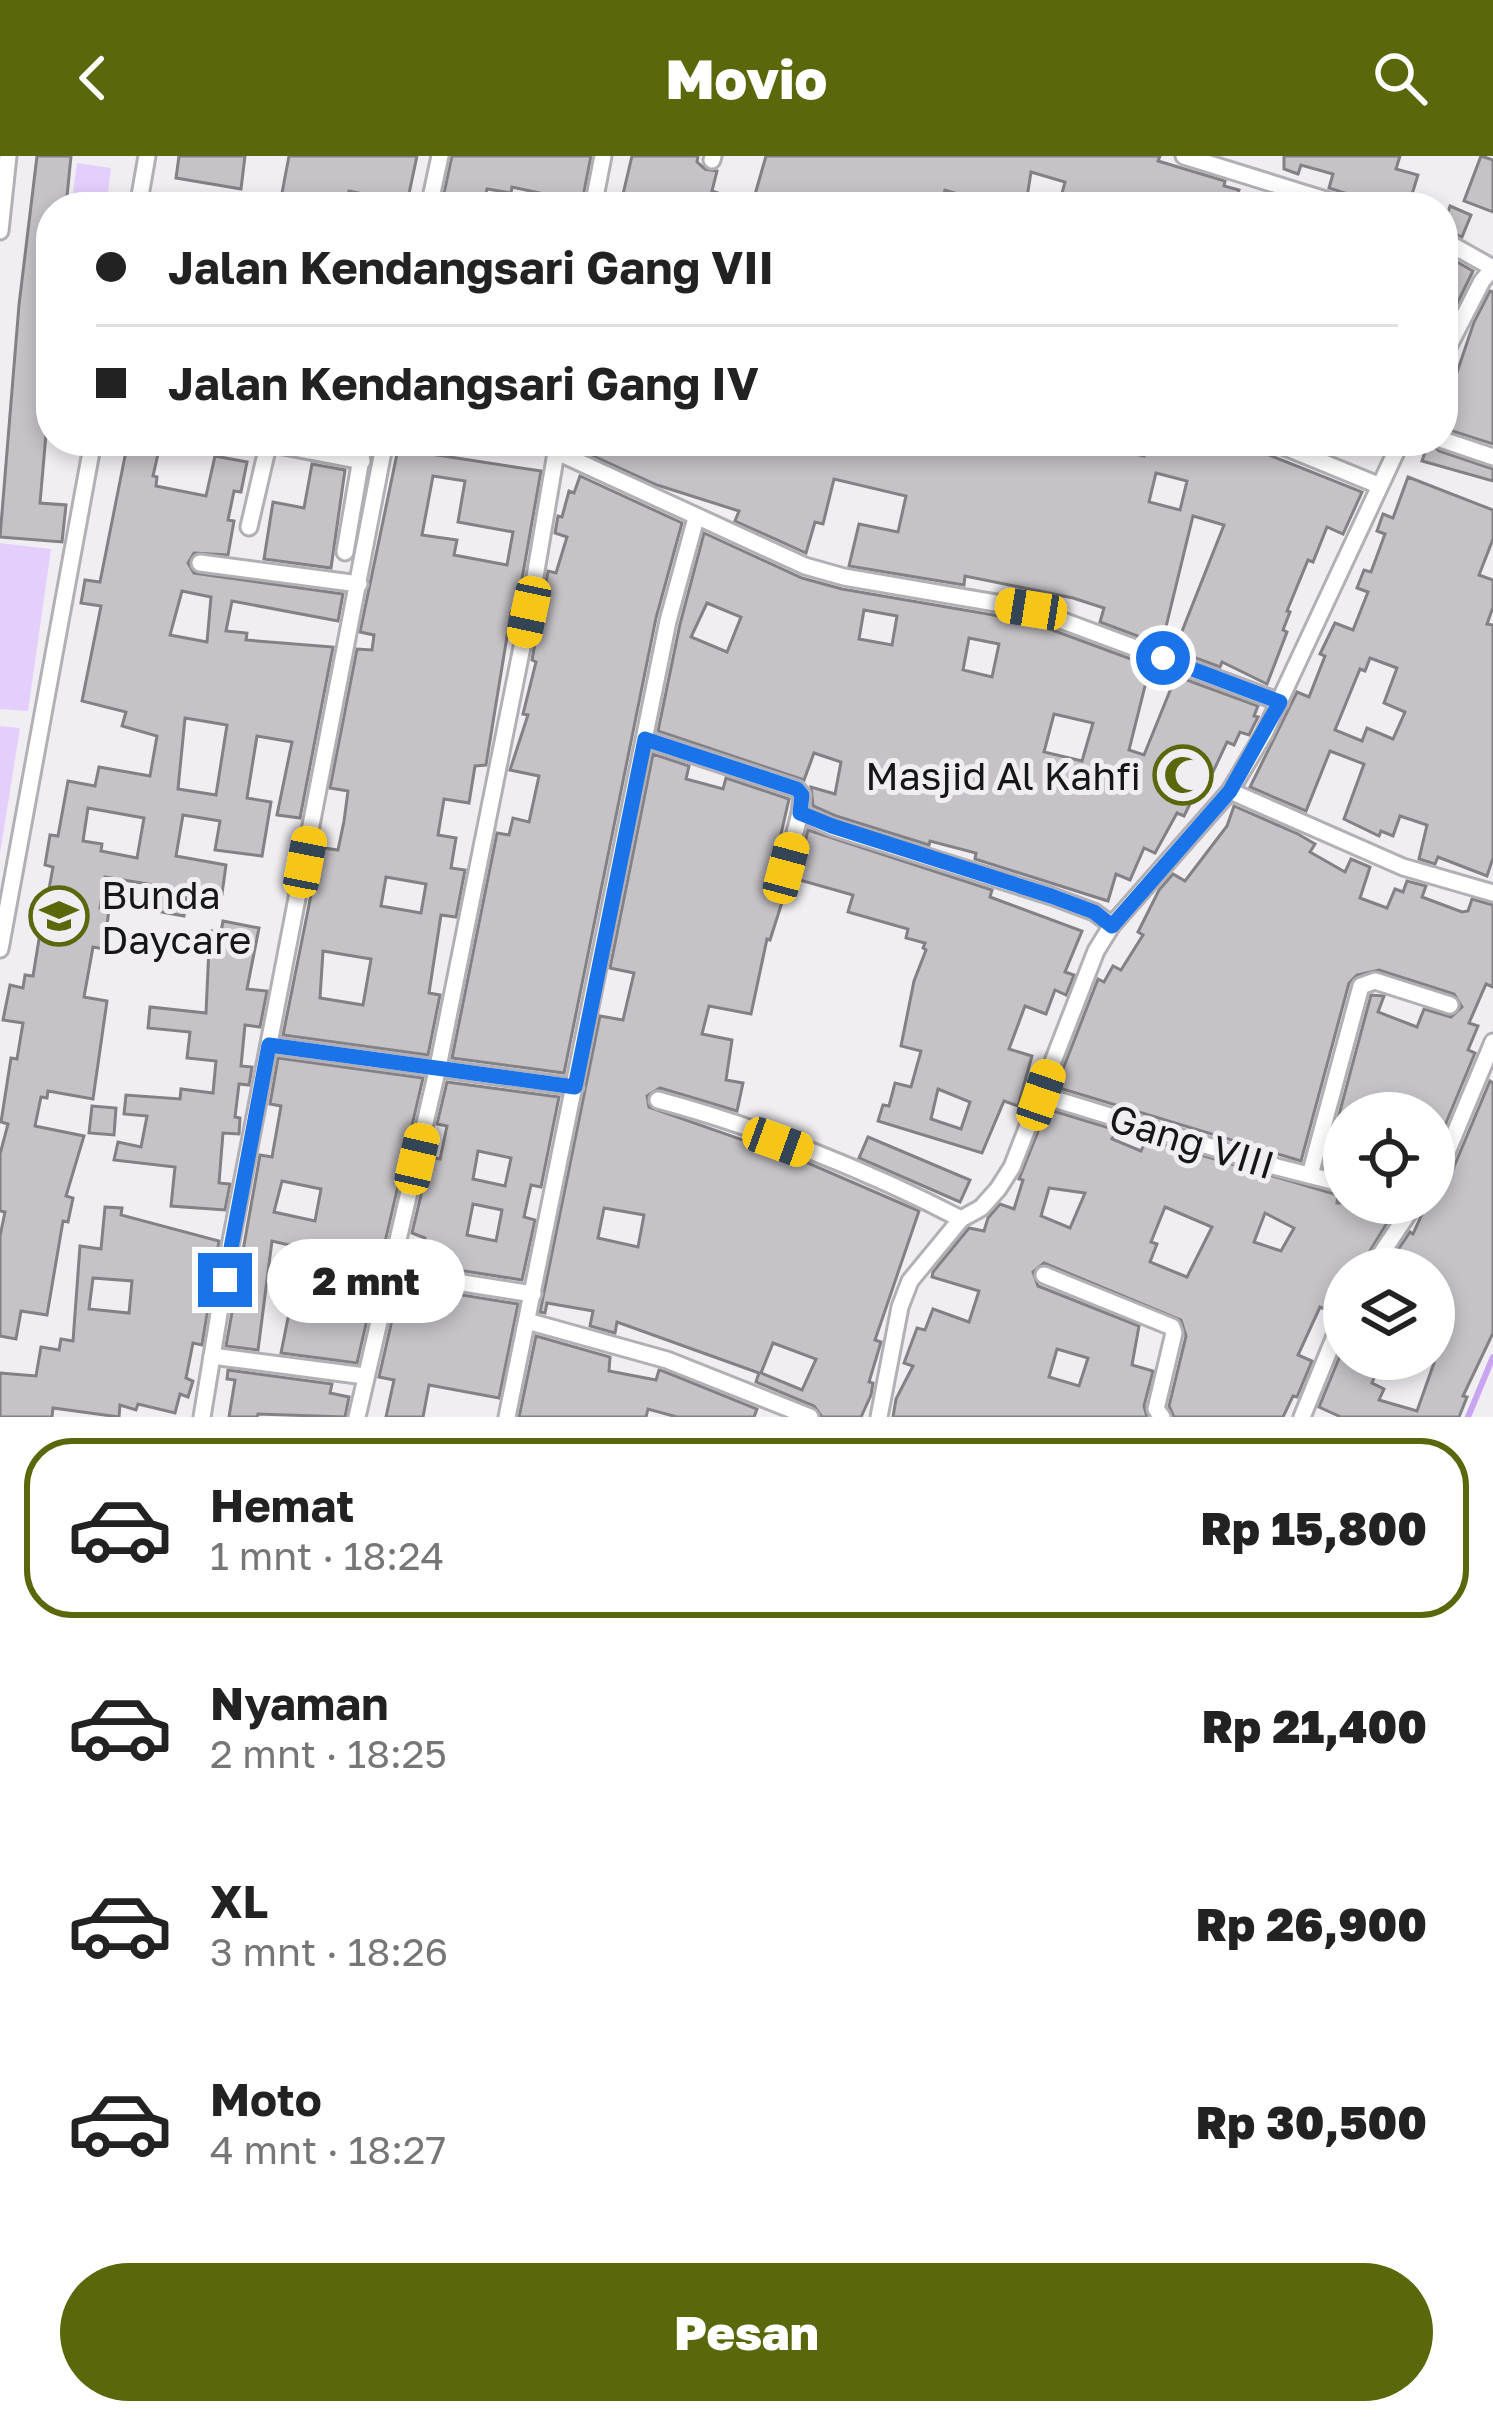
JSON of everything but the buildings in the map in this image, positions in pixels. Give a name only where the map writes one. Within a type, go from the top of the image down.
[{"type":"street","points":[[0,231],[8,156]]},
{"type":"street","points":[[141,192],[147,156]]},
{"type":"street","points":[[432,192],[440,156]]},
{"type":"street","points":[[596,192],[603,156]]},
{"type":"street","points":[[1184,156],[1300,192]]},
{"type":"street","points":[[1458,248],[1493,268],[1458,327]]},
{"type":"street","points":[[1458,445],[1493,457]]},
{"type":"street","points":[[0,949],[91,456]]},
{"type":"street","points":[[248,527],[262,456]]},
{"type":"street","points":[[336,456],[362,461]]},
{"type":"street","points":[[345,552],[362,456]]},
{"type":"street","points":[[202,1417],[383,456]]},
{"type":"street","points":[[357,1417],[437,1067],[556,456]]},
{"type":"street","points":[[578,456],[696,518],[822,572],[1031,609],[1280,702]]},
{"type":"street","points":[[1307,456],[1378,485]]},
{"type":"street","points":[[879,1417],[900,1306],[910,1281],[962,1219],[998,1190],[1022,1144],[1079,986],[1112,926],[1230,791],[1280,702],[1393,456]]},
{"type":"street","points":[[507,1417],[668,621],[696,518]]},
{"type":"street","points":[[200,563],[359,584]]},
{"type":"street","points":[[645,739],[797,789],[802,795],[800,813],[782,884]]},
{"type":"street","points":[[1230,791],[1402,867],[1493,893]]},
{"type":"street","points":[[800,813],[1051,896],[1094,912],[1112,926]]},
{"type":"street","points":[[1310,1175],[1361,986],[1375,981],[1450,1005]]},
{"type":"street","points":[[1455,1133],[1493,1042]]},
{"type":"street","points":[[269,1045],[575,1087]]},
{"type":"street","name":"Gang VIII","points":[[1041,1095],[1323,1178]]},
{"type":"street","points":[[658,1100],[700,1111],[899,1186],[962,1219]]},
{"type":"street","points":[[392,1272],[533,1294]]},
{"type":"street","points":[[1044,1275],[1172,1327],[1156,1409],[1162,1417]]},
{"type":"street","points":[[527,1321],[667,1360],[810,1417]]},
{"type":"street","points":[[212,1356],[365,1376]]},
{"type":"street","points":[[1305,1416],[1323,1369]]},
{"type":"shaded area","points":[[77,163],[111,168],[108,192],[73,192]]},
{"type":"shaded area","points":[[0,543],[51,549],[28,711],[0,709]]},
{"type":"shaded area","points":[[0,726],[20,728],[0,853]]},
{"type":"waterway","points":[[1468,1417],[1493,1357]]},
{"type":"place","name":"Masjid Al Kahfi","points":[[1183,775]]},
{"type":"place","name":"Bunda Daycare","points":[[59,916]]},
{"type":"route","points":[[225,1280],[269,1045],[575,1087],[645,739],[797,789],[802,795],[800,813],[832,826],[1051,896],[1094,912],[1112,926],[1230,791],[1280,702],[1163,658]]}]
